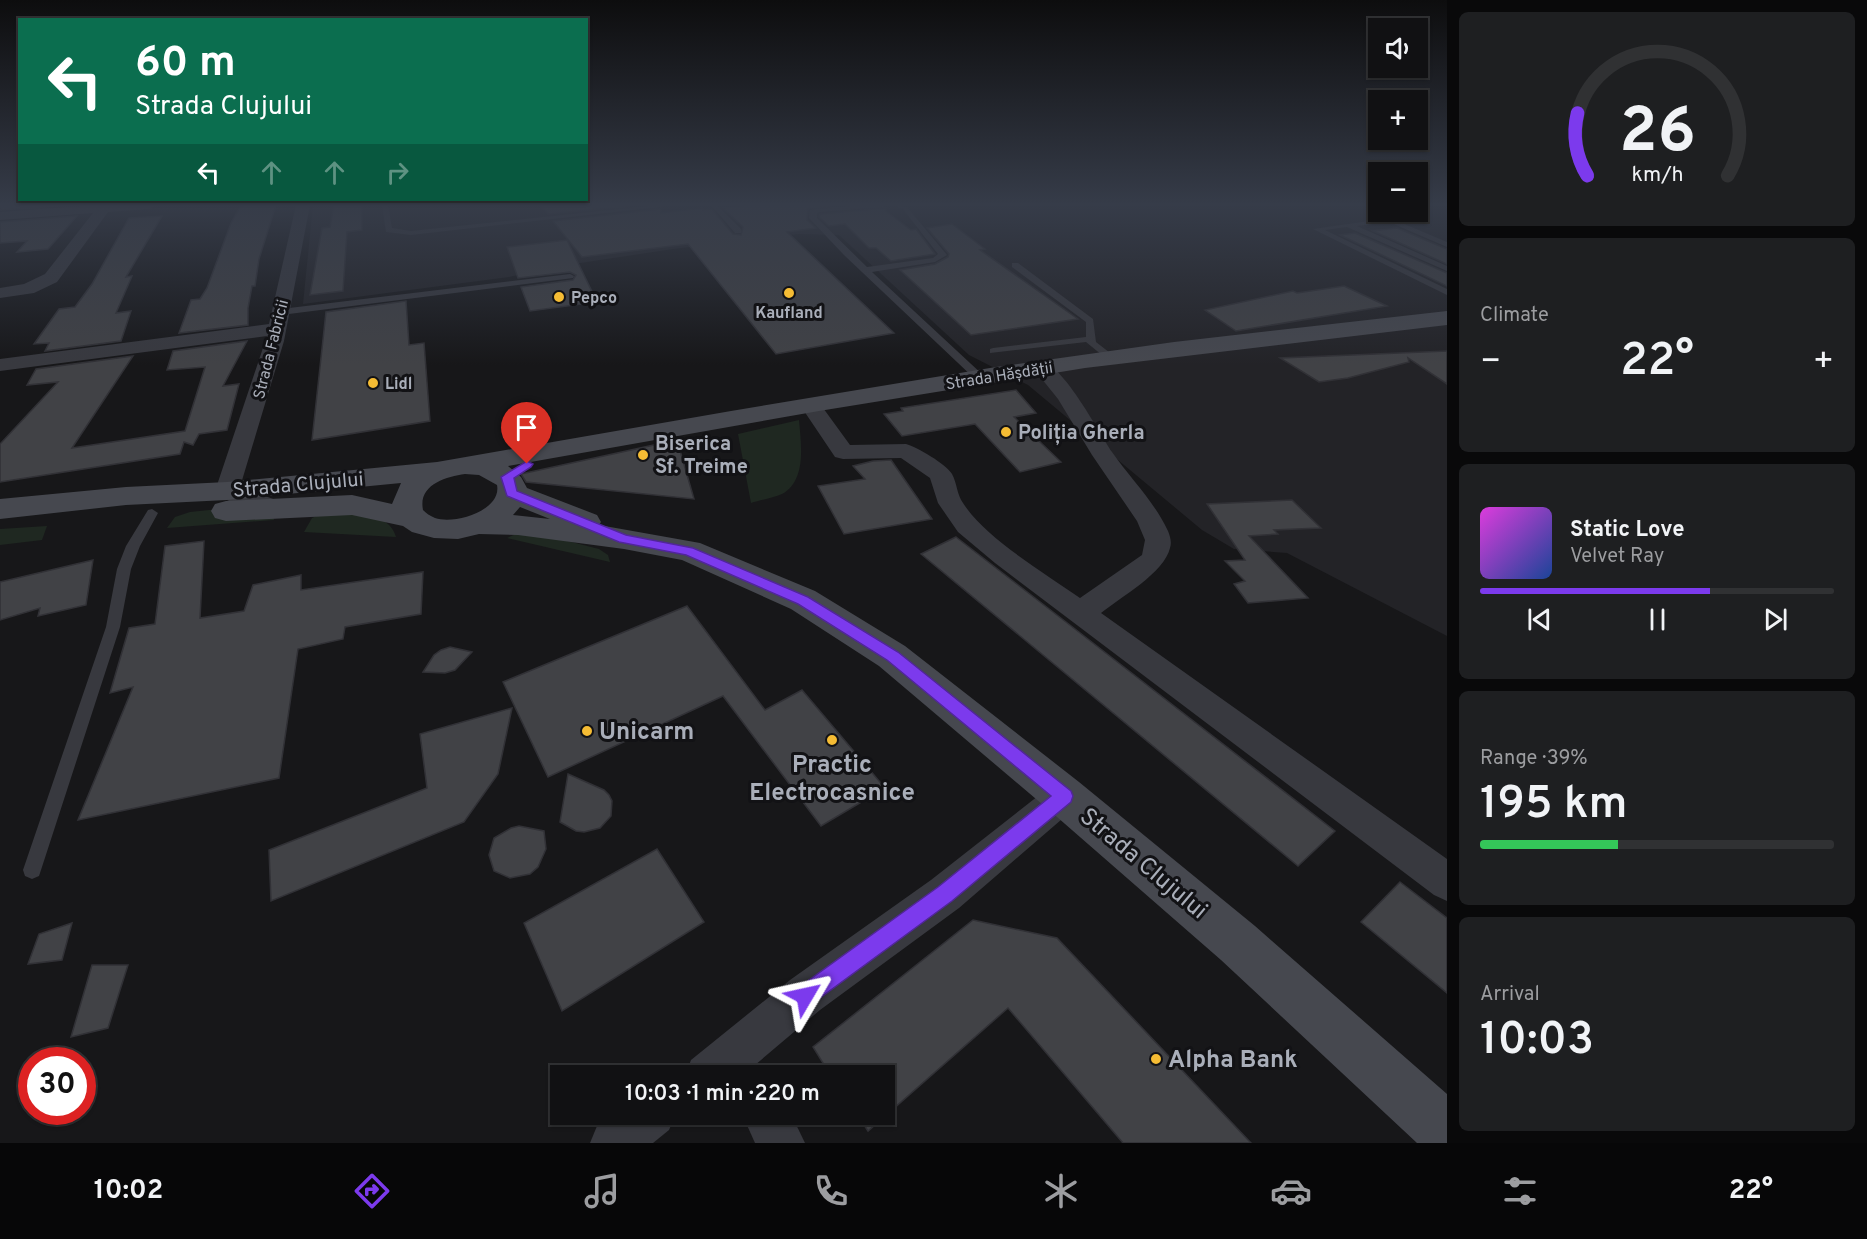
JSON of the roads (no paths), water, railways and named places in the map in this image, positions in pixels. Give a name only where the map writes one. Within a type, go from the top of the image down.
[{"type":"main road","name":"Strada Hășdății","points":[[451,468],[811,405],[1111,358],[1447,318]]},
{"type":"main road","name":"Strada Hășdății","points":[[509,485],[554,450]]},
{"type":"main road","name":"Strada Clujului","points":[[155,504],[226,491],[451,468],[490,467],[509,485],[624,539]]},
{"type":"main road","points":[[412,518],[407,510],[409,493],[416,485],[451,468]]},
{"type":"main road","name":"Strada Clujului","points":[[476,524],[500,510],[509,485]]},
{"type":"main road","name":"Strada Clujului","points":[[155,504],[278,510],[352,505],[412,518],[433,528],[446,529],[476,524],[518,525],[624,539],[689,551],[803,600],[892,656],[1064,796],[1238,943],[1447,1132]]},
{"type":"main road","points":[[0,509],[155,504]]},
{"type":"main road","points":[[0,524],[106,513],[155,504]]},
{"type":"street","points":[[0,293],[28,289],[51,278],[66,258]]},
{"type":"street","name":"Strada Fabricii","points":[[226,491],[248,432],[279,321],[292,258]]},
{"type":"street","points":[[0,365],[279,321]]},
{"type":"street","points":[[1043,369],[1066,393],[1103,455],[1139,506],[1158,538],[1157,551],[1151,561],[1079,614]]},
{"type":"street","points":[[811,405],[843,452],[906,451],[941,475],[950,503],[967,526],[1079,614],[1447,882]]},
{"type":"street","points":[[226,491],[278,510]]},
{"type":"street","points":[[732,1065],[805,996],[945,894],[1064,796]]},
{"type":"street","points":[[614,1143],[638,1125]]},
{"type":"street","points":[[771,1125],[781,1143]]},
{"type":"lane","points":[[854,258],[980,378]]},
{"type":"lane","points":[[866,270],[938,258]]},
{"type":"lane","points":[[1378,258],[1447,292]]},
{"type":"lane","points":[[1423,258],[1447,269]]},
{"type":"lane","points":[[1015,265],[1090,321],[1091,344],[1111,358]]},
{"type":"lane","points":[[279,321],[570,276]]},
{"type":"lane","points":[[993,351],[1091,339]]},
{"type":"lane","points":[[32,870],[113,627],[124,569],[132,546],[155,504]]},
{"type":"place","name":"Kaufland","points":[[789,293]]},
{"type":"place","name":"Pepco","points":[[559,297]]},
{"type":"place","name":"Lidl","points":[[373,383]]},
{"type":"place","name":"Poliția Gherla","points":[[1006,432]]},
{"type":"place","name":"Biserica Sf. Treime","points":[[643,455]]},
{"type":"place","name":"Unicarm","points":[[587,731]]},
{"type":"place","name":"Practic Electrocasnice","points":[[832,740]]},
{"type":"place","name":"Alpha Bank","points":[[1156,1059]]}]
